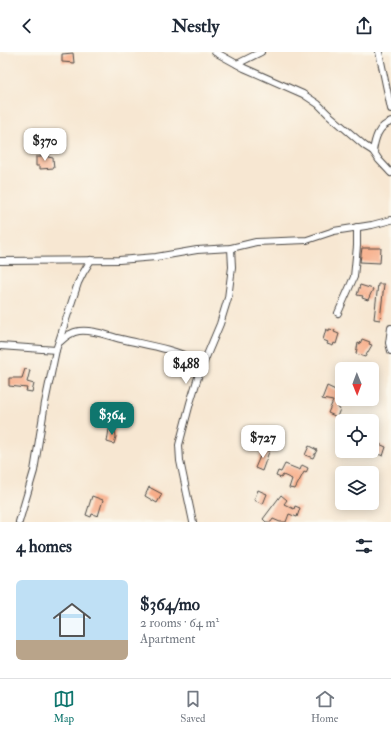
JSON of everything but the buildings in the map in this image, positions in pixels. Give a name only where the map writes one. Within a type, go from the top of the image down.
[{"type":"street","points":[[215,52],[237,64],[304,94],[318,104],[346,131],[373,151],[391,173]]},
{"type":"street","points":[[237,64],[261,52]]},
{"type":"street","points":[[379,52],[391,109]]},
{"type":"street","points":[[373,151],[378,133],[386,123],[391,122]]},
{"type":"street","points":[[0,261],[144,258],[197,250],[232,248],[256,242],[312,239],[334,231],[372,225],[391,220]]},
{"type":"street","points":[[338,313],[354,277],[357,227]]},
{"type":"street","points":[[193,522],[179,450],[190,403],[200,371],[214,341],[228,298],[232,267],[232,248]]},
{"type":"street","points":[[19,522],[34,471],[46,397],[57,348],[78,283],[91,260]]},
{"type":"street","points":[[391,328],[389,343],[391,351]]},
{"type":"street","points":[[0,346],[57,348],[72,333],[79,331],[92,332],[153,345],[172,351],[195,360],[198,363],[200,371]]}]
